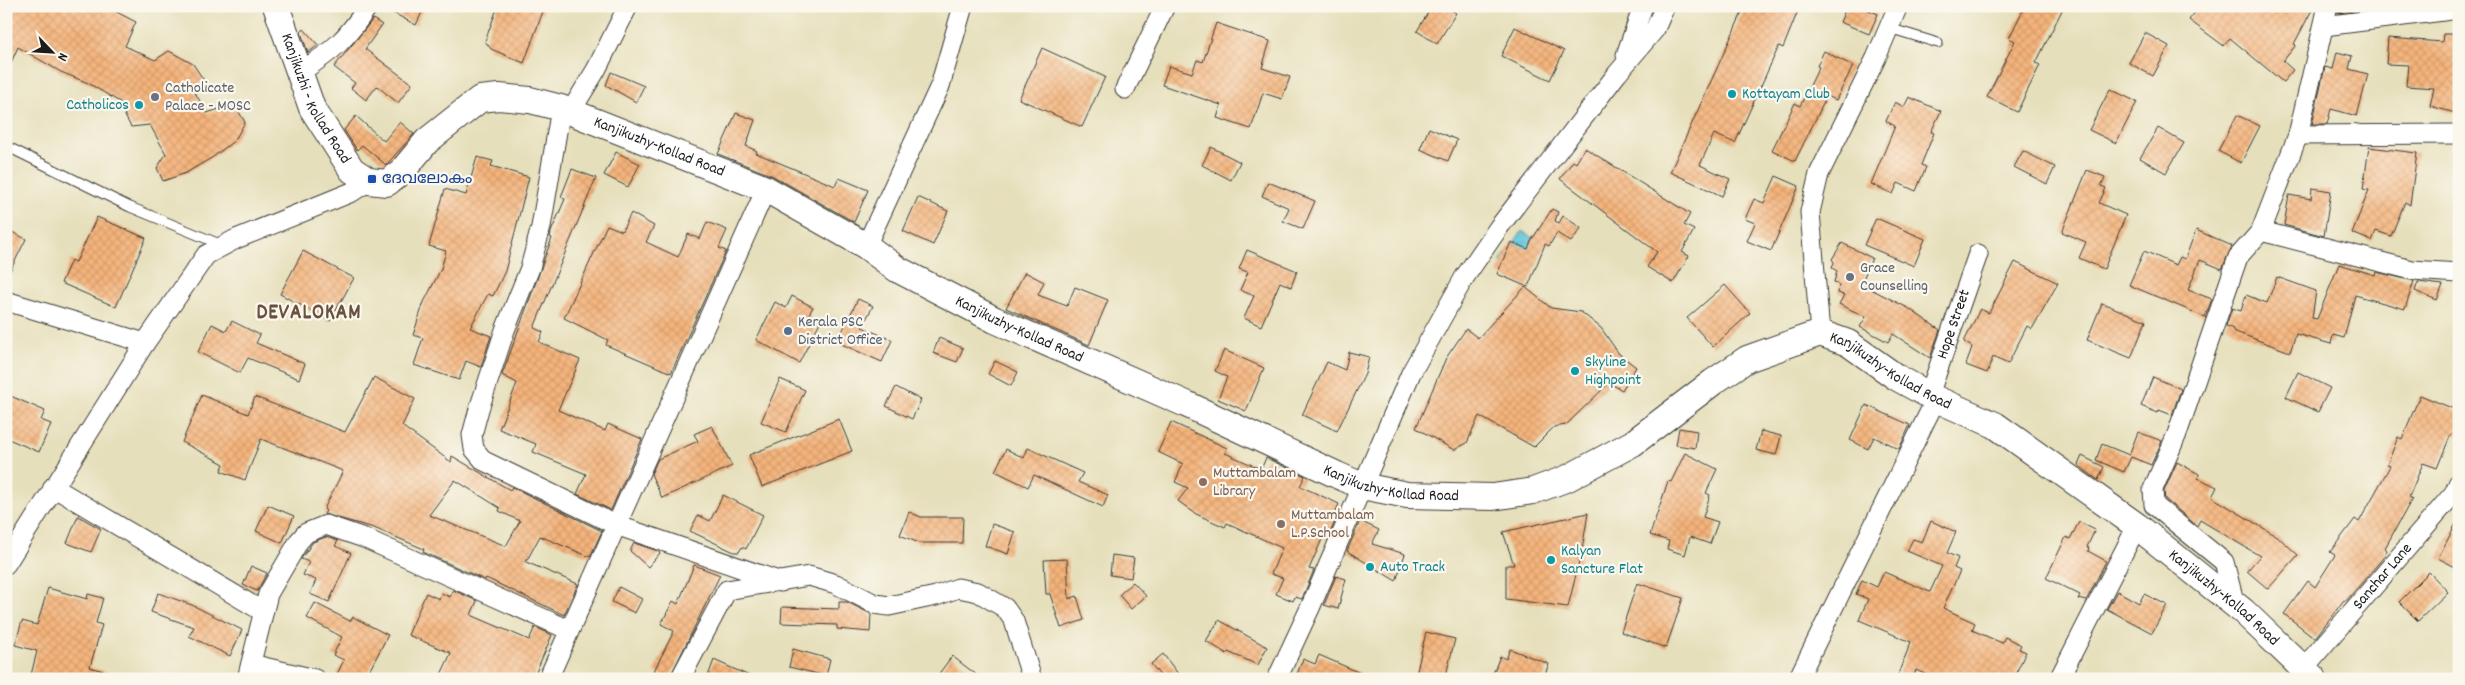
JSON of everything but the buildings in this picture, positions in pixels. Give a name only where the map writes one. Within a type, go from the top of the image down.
[{"type":"main road","name":"Kanjikuzhi - Kollad Road","points":[[276,6],[312,108],[352,170],[369,181]]},
{"type":"main road","name":"Kanjikuzhy-Kollad Road","points":[[369,181],[387,183],[403,170],[427,141],[480,99],[499,96],[566,110],[766,189],[866,246],[897,269],[995,320],[1186,404],[1362,486],[1408,495],[1446,498],[1493,497],[1533,491],[1568,478],[1634,443],[1713,382],[1747,359],[1820,333],[1848,343],[1896,376],[1933,397],[1994,425],[2137,526],[2235,605],[2308,674]]},
{"type":"street","points":[[300,72],[332,51],[349,35],[368,6]]},
{"type":"street","points":[[628,6],[596,70],[566,110],[541,227],[530,268],[505,330],[482,401],[472,435],[474,449],[484,461],[616,525],[781,582]]},
{"type":"street","points":[[866,246],[940,86],[963,6]]},
{"type":"street","points":[[1126,89],[1165,6]]},
{"type":"street","points":[[1617,74],[1634,36],[1643,6]]},
{"type":"street","points":[[1277,679],[1310,608],[1411,373],[1464,278],[1499,228],[1617,74],[1655,29],[1665,6]]},
{"type":"street","points":[[1820,333],[1810,212],[1812,203],[1819,174],[1876,58],[1898,6]]},
{"type":"street","points":[[2235,605],[2224,562],[2154,505],[2153,488],[2177,434],[2238,258],[2261,231],[2298,135],[2328,6]]},
{"type":"street","points":[[2324,26],[2459,9]]},
{"type":"street","points":[[2298,135],[2459,134]]},
{"type":"street","points":[[6,564],[53,487],[206,254],[223,245],[352,192],[369,181]]},
{"type":"street","points":[[548,679],[766,189]]},
{"type":"street","points":[[2261,231],[2412,270],[2459,273]]},
{"type":"street","name":"Hope Street","points":[[1798,679],[1933,397],[1978,254]]},
{"type":"street","points":[[6,301],[146,343]]},
{"type":"street","name":"Sanchar Lane","points":[[2308,674],[2454,493],[2459,482]]},
{"type":"street","points":[[53,487],[262,611]]},
{"type":"street","points":[[315,679],[249,672],[262,611],[268,594],[299,541],[306,533],[326,525],[364,538],[569,630]]},
{"type":"street","points":[[2059,679],[2137,526]]},
{"type":"street","points":[[680,679],[727,590],[809,576],[836,584],[875,604],[889,606],[936,596],[958,588],[978,592],[1005,608],[1014,621],[1032,679]]},
{"type":"lane","points":[[1889,28],[1938,43]]},
{"type":"lane","points":[[6,146],[130,207],[223,245]]},
{"type":"water","points":[[1522,231],[1536,240],[1514,273],[1500,262]]},
{"type":"place","name":"Kottayam Club","points":[[1732,94]]},
{"type":"place","name":"Catholicate Palace - MOSC","points":[[155,97]]},
{"type":"place","name":"Catholicos","points":[[139,105]]},
{"type":"place","name":"ദേവലോകം","points":[[372,179]]},
{"type":"place","name":"Grace Counselling","points":[[1850,277]]},
{"type":"place","name":"Kerala PSC District Office","points":[[788,331]]},
{"type":"place","name":"Skyline Highpoint","points":[[1575,371]]},
{"type":"place","name":"Muttambalam Library","points":[[1203,482]]},
{"type":"place","name":"Muttambalam L.P.School","points":[[1281,524]]},
{"type":"place","name":"Kalyan Sancture Flat","points":[[1551,560]]},
{"type":"place","name":"Auto Track","points":[[1370,567]]},
{"type":"district","name":"DEVALOKAM","points":[[309,314]]}]
